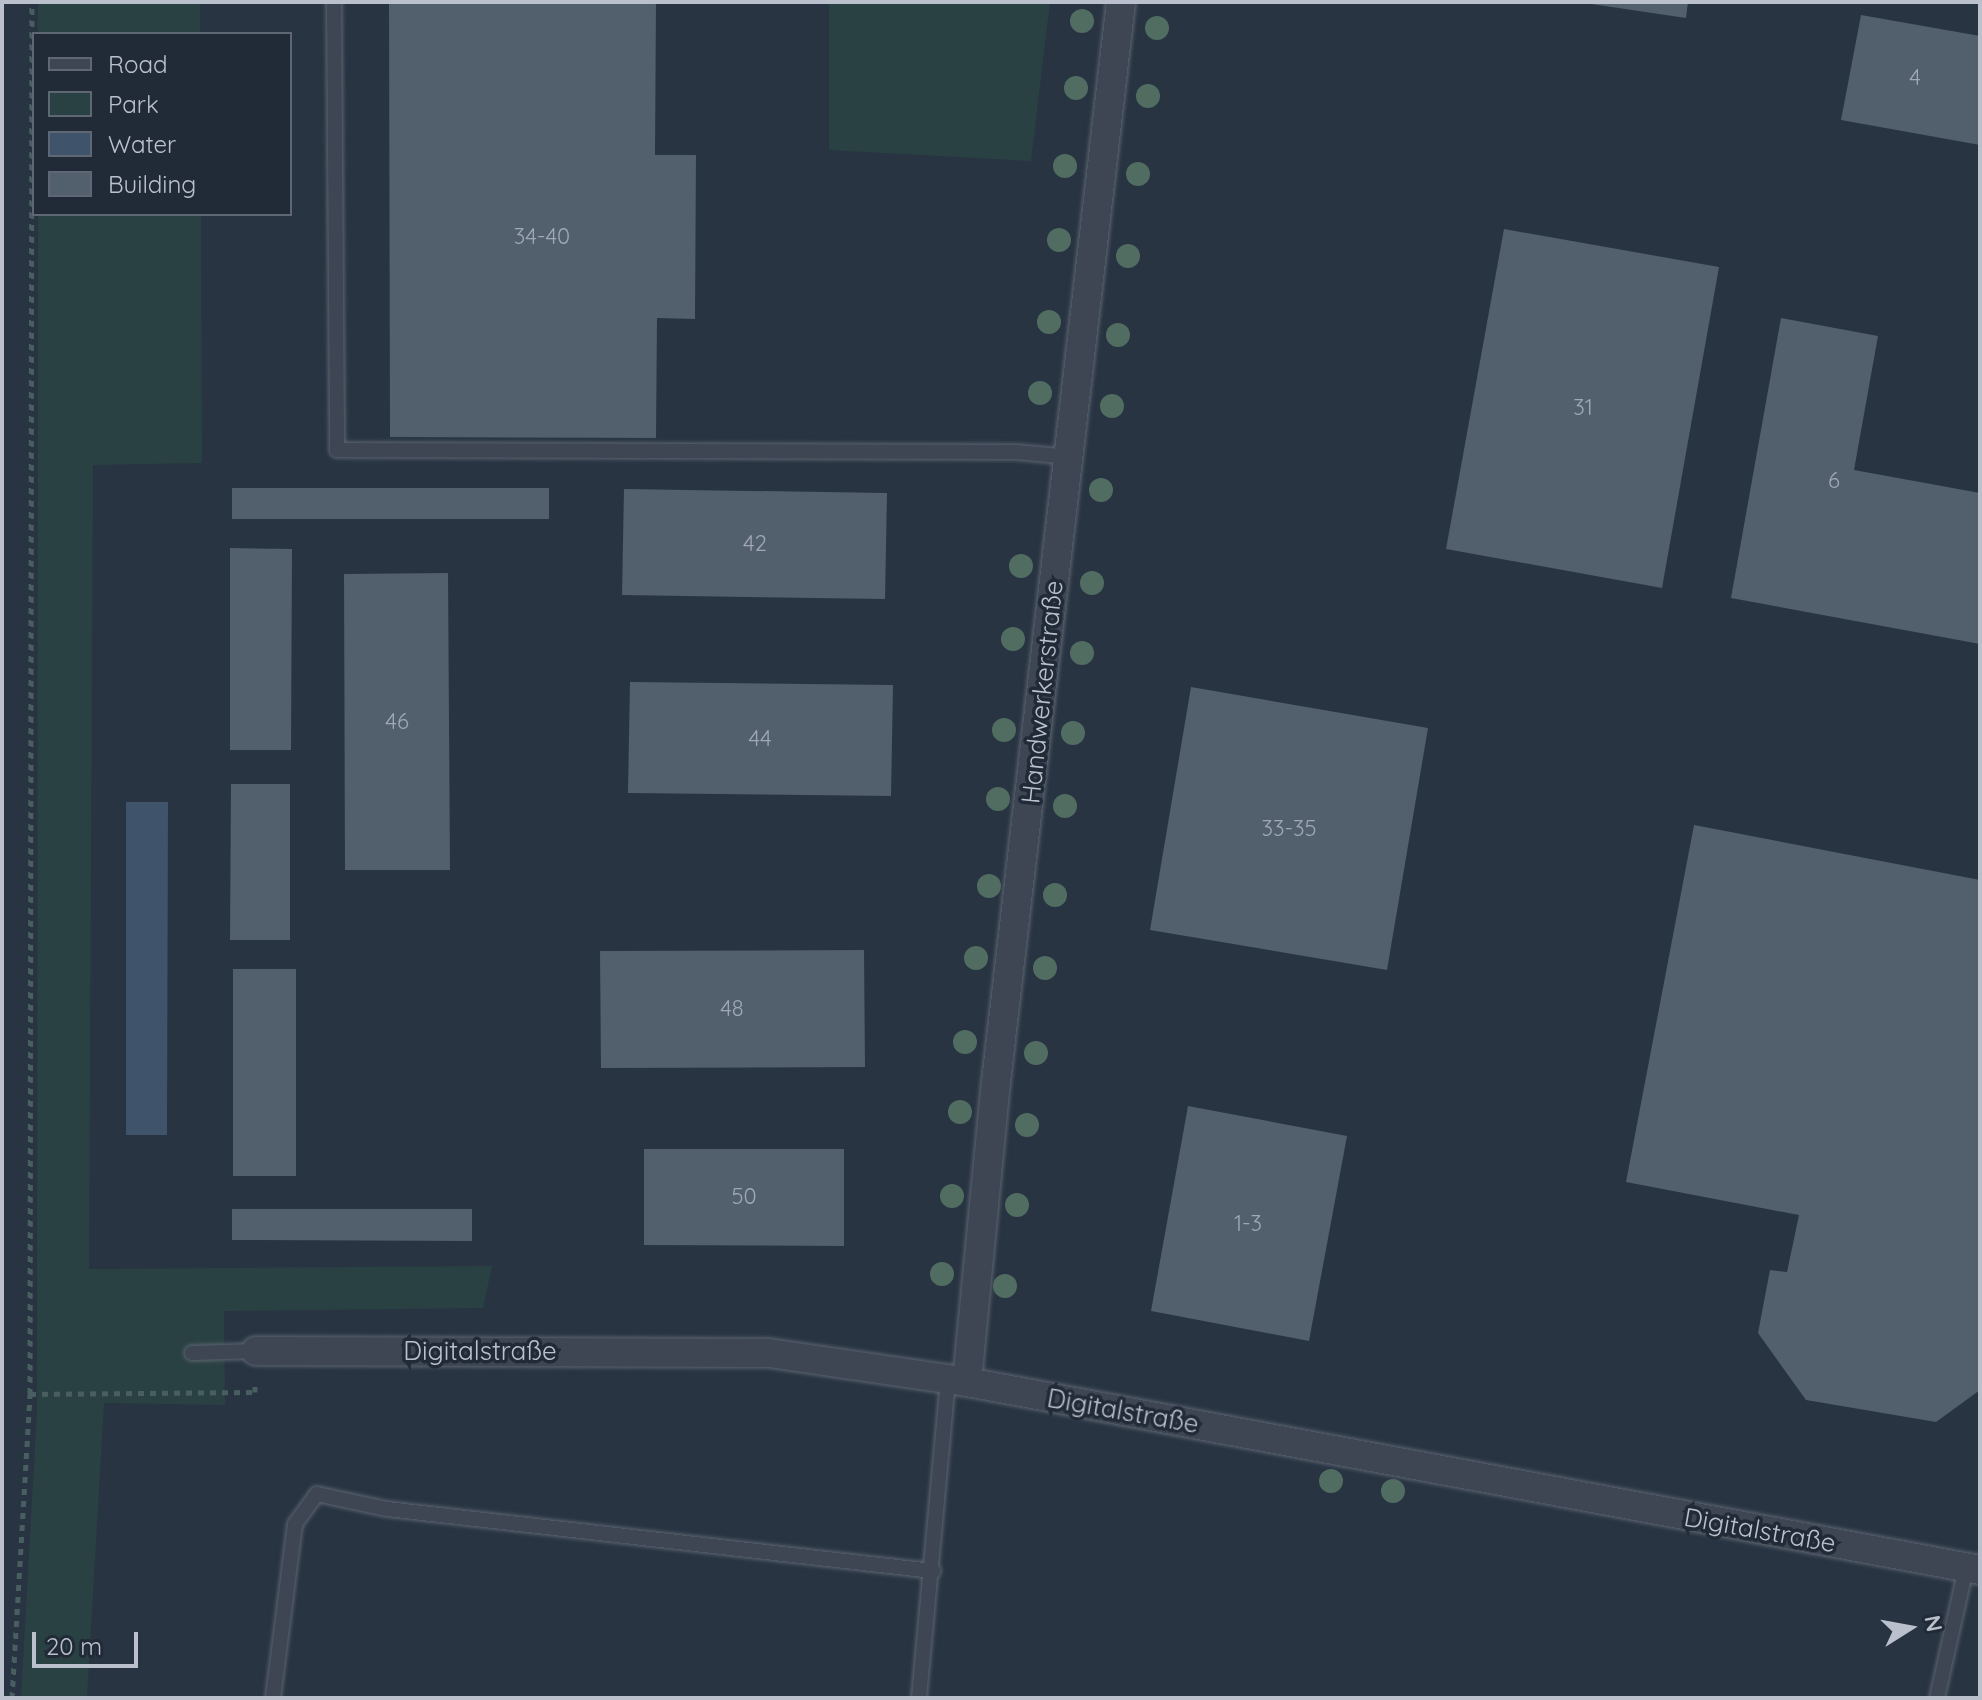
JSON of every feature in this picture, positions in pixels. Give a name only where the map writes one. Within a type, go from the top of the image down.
[{"type":"street","name":"Handwerkerstraße","points":[[957,1381],[996,1082],[1121,2]]},
{"type":"street","name":"Digitalstraße","points":[[256,1351],[713,1350],[957,1381],[1973,1569]]},
{"type":"lane","points":[[334,2],[337,450],[1016,452],[1070,457]]},
{"type":"lane","points":[[192,1353],[256,1351]]},
{"type":"lane","points":[[919,1698],[933,1571],[935,1482],[957,1381]]},
{"type":"lane","points":[[273,1698],[295,1524],[317,1494],[387,1509],[933,1571]]},
{"type":"lane","points":[[1937,1698],[1973,1569]]},
{"type":"path","points":[[12,1698],[30,1394],[32,2]]},
{"type":"path","points":[[30,1394],[255,1392],[256,1351]]},
{"type":"green space","points":[[38,2],[200,2],[200,32],[38,32]]},
{"type":"green space","points":[[829,2],[1050,2],[1031,161],[829,150]]},
{"type":"green space","points":[[38,216],[201,216],[202,463],[93,465],[89,1269],[492,1266],[483,1308],[224,1311],[225,1405],[104,1403],[87,1698],[21,1698],[37,1411]]},
{"type":"water","points":[[126,802],[168,802],[167,1135],[126,1135]]},
{"type":"building","points":[[389,2],[656,2],[655,155],[696,155],[695,319],[657,318],[656,438],[390,437]]},
{"type":"building","points":[[1578,2],[1688,2],[1686,18]]},
{"type":"building","points":[[1861,15],[1980,36],[1980,145],[1841,120]]},
{"type":"building","points":[[1504,229],[1719,267],[1662,588],[1446,549]]},
{"type":"building","points":[[1781,318],[1878,336],[1854,470],[1980,493],[1980,644],[1731,598]]},
{"type":"building","points":[[232,488],[549,488],[549,519],[232,519]]},
{"type":"building","points":[[624,489],[887,493],[885,599],[622,595]]},
{"type":"building","points":[[230,548],[292,549],[291,750],[230,750]]},
{"type":"building","points":[[448,573],[450,870],[345,870],[344,574]]},
{"type":"building","points":[[630,682],[893,685],[891,796],[628,793]]},
{"type":"building","points":[[1191,687],[1428,728],[1387,970],[1150,930]]},
{"type":"building","points":[[231,784],[290,784],[290,940],[230,940]]},
{"type":"building","points":[[1694,825],[1980,880],[1980,1390],[1936,1422],[1806,1400],[1758,1333],[1770,1270],[1787,1272],[1799,1215],[1626,1182]]},
{"type":"building","points":[[864,950],[865,1067],[601,1068],[600,951]]},
{"type":"building","points":[[233,969],[296,969],[296,1176],[233,1176]]},
{"type":"building","points":[[1188,1106],[1347,1136],[1309,1341],[1151,1311]]},
{"type":"building","points":[[644,1149],[844,1149],[844,1246],[644,1245]]},
{"type":"building","points":[[232,1209],[472,1209],[472,1241],[232,1240]]}]
